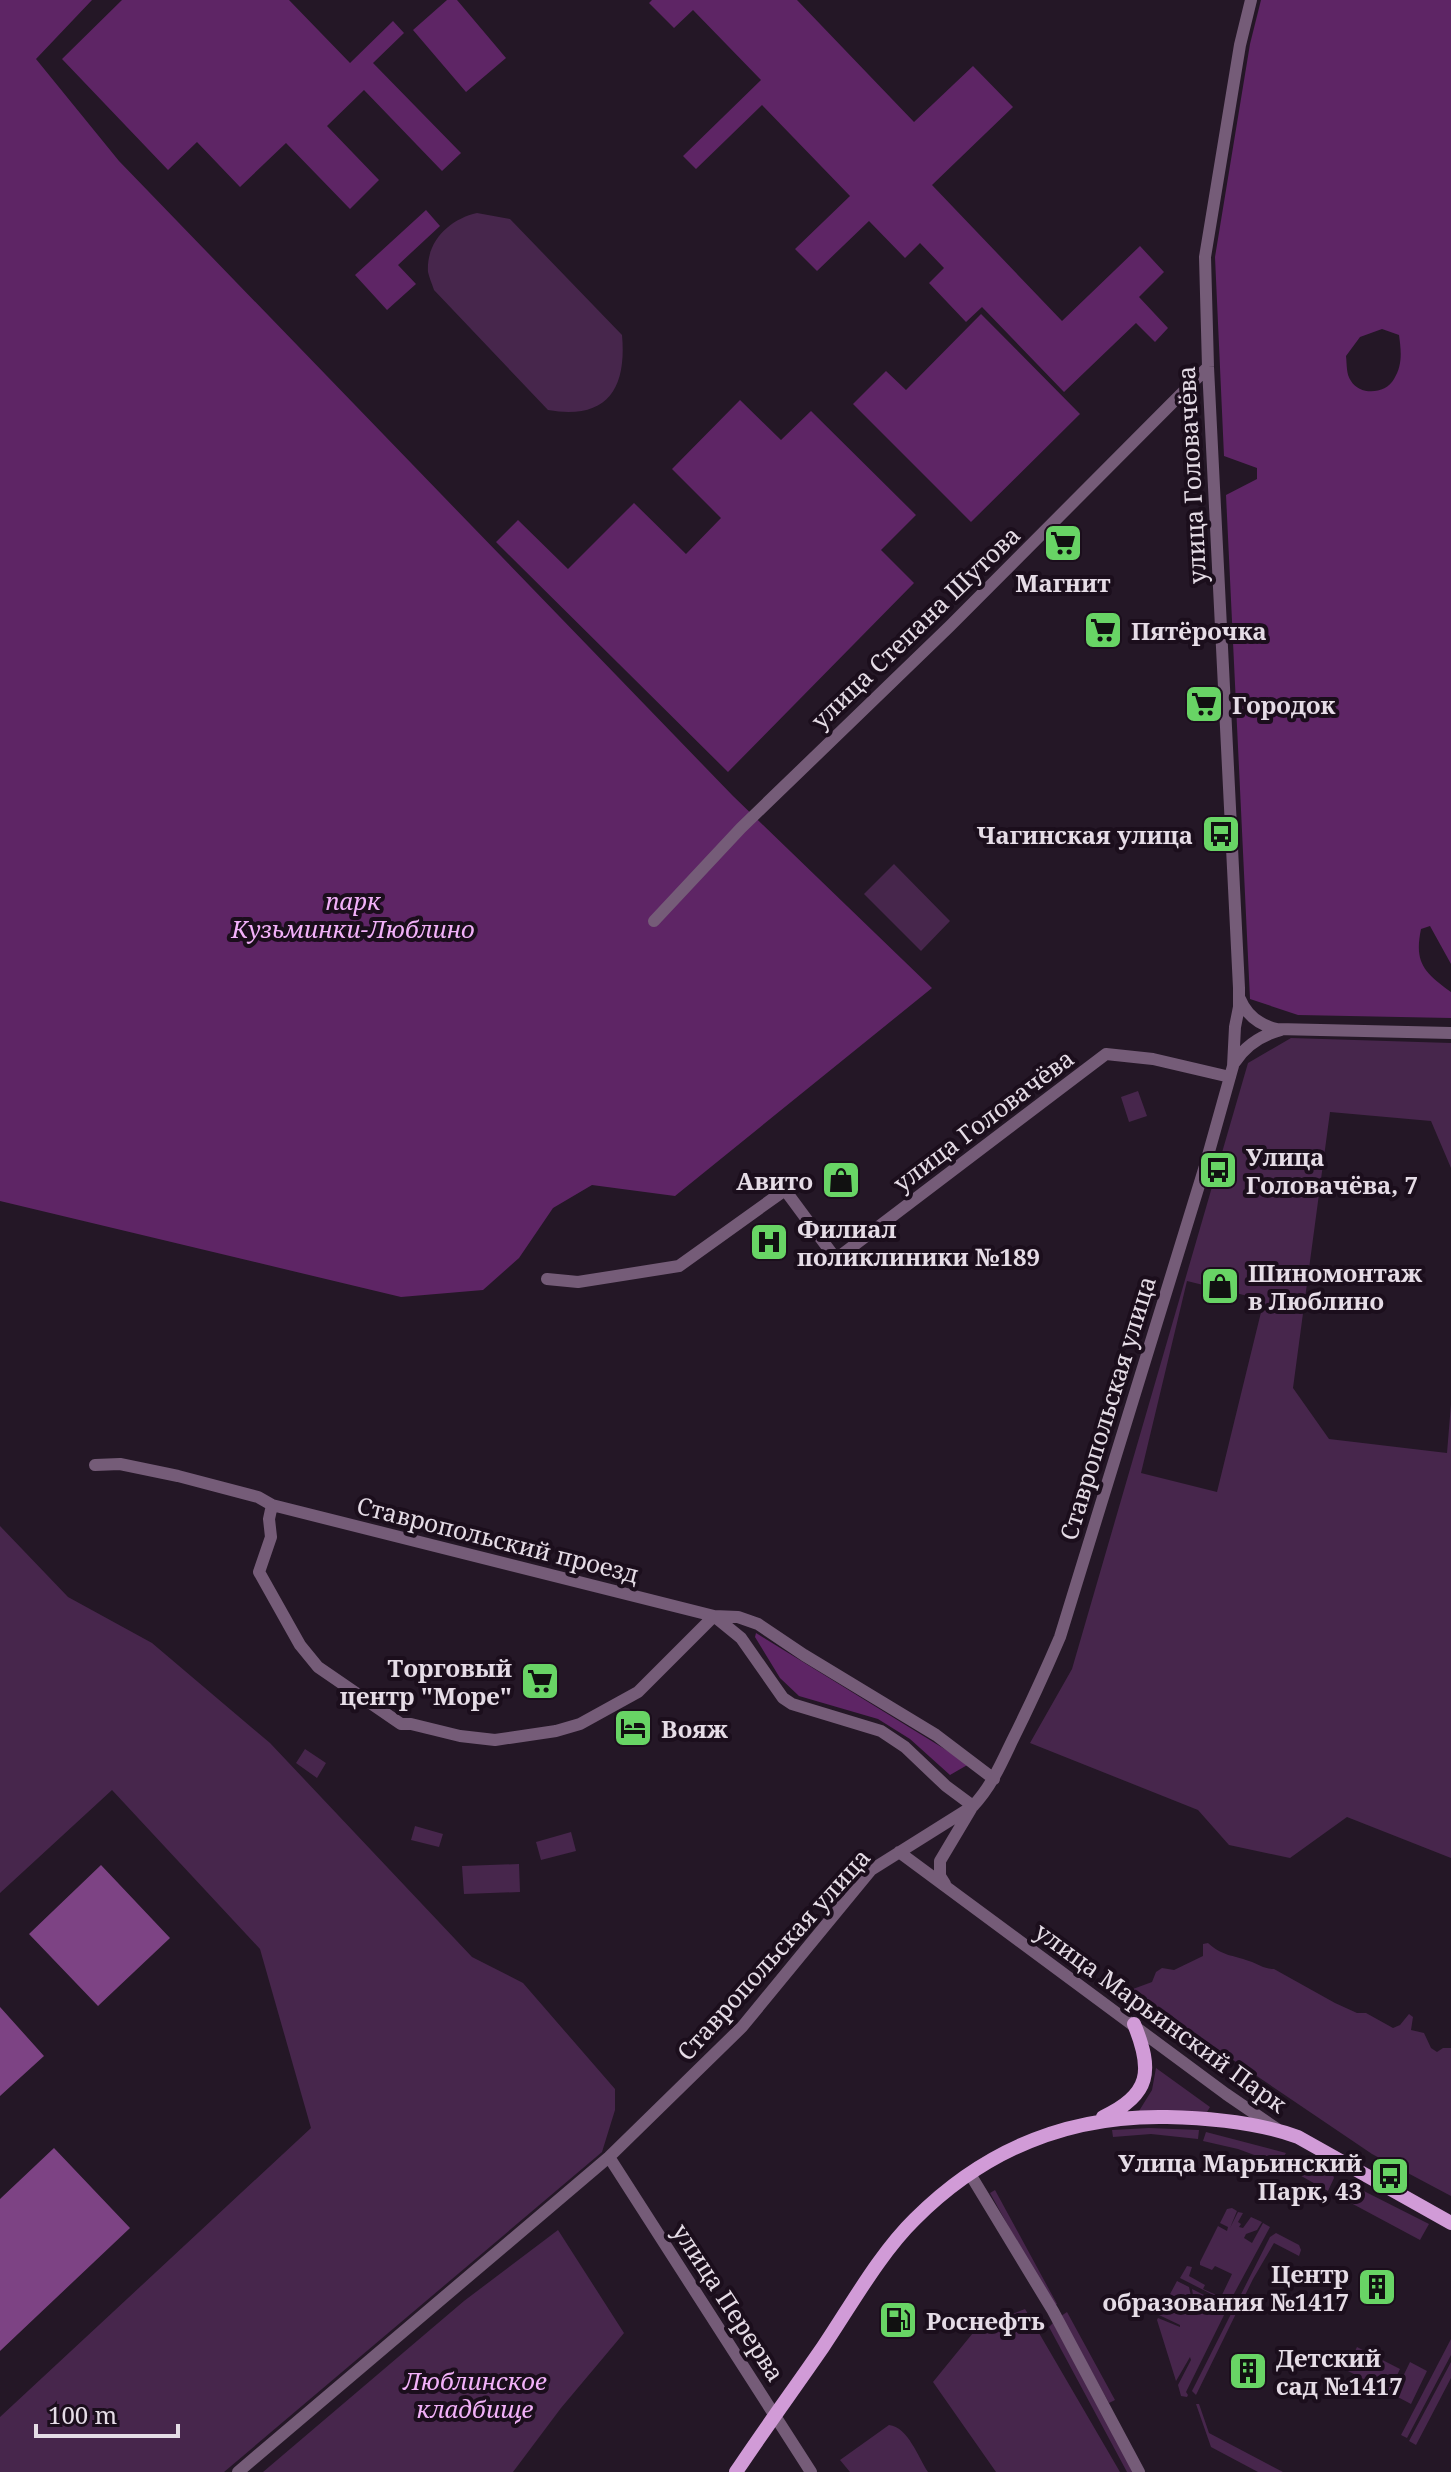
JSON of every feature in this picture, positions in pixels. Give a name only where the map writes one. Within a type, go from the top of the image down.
[{"type":"main road","points":[[1091,2122],[1129,2103],[1145,2077],[1145,2058],[1134,2024]]},
{"type":"main road","points":[[736,2472],[881,2262],[914,2220],[996,2155],[1073,2126],[1133,2116],[1193,2118],[1279,2130]]},
{"type":"main road","name":"улица Марьинский Парк","points":[[1279,2130],[1298,2137],[1451,2223]]},
{"type":"street","name":"улица Головачёва","points":[[1236,1030],[1240,999],[1205,257],[1240,45],[1251,0]]},
{"type":"street","name":"улица Степана Шутова","points":[[654,921],[741,828],[950,626],[1208,367]]},
{"type":"street","points":[[1240,999],[1261,1030],[1255,1042]]},
{"type":"street","points":[[1284,1030],[1243,1019],[1236,1030],[1241,1042],[1255,1042],[1284,1030],[1451,1033]]},
{"type":"street","name":"Ставропольская улица","points":[[238,2472],[609,2157],[719,2052],[764,2002],[871,1870],[973,1806],[994,1779],[1060,1637],[1205,1166],[1232,1071],[1236,1030]]},
{"type":"street","name":"Ставропольская улица","points":[[1232,1071],[1240,1055],[1255,1042]]},
{"type":"street","name":"улица Головачёва","points":[[547,1279],[578,1282],[679,1266],[785,1190],[836,1259],[1106,1054],[1232,1071]]},
{"type":"street","name":"Ставропольский проезд","points":[[95,1465],[120,1464],[178,1476],[258,1497],[272,1505],[714,1616],[738,1617],[758,1624],[936,1735],[994,1779]]},
{"type":"street","points":[[272,1505],[269,1519],[271,1537],[259,1572],[300,1645],[318,1667],[401,1724],[495,1740],[556,1731],[580,1724],[638,1692],[714,1616]]},
{"type":"street","name":"Ставропольский проезд","points":[[714,1616],[741,1638],[783,1698],[792,1704],[881,1731],[905,1747],[946,1786],[973,1806]]},
{"type":"street","points":[[947,1888],[940,1876],[940,1861],[973,1806]]},
{"type":"street","name":"улица Марьинский Парк","points":[[899,1852],[1279,2130]]},
{"type":"street","name":"улица Перерва","points":[[609,2157],[811,2472]]},
{"type":"street","points":[[970,2174],[1053,2311],[1139,2472]]},
{"type":"green space","name":"парк Кузьминки-Люблино","points":[[0,0],[92,0],[36,59],[119,161],[733,796],[932,988],[675,1196],[592,1185],[553,1208],[519,1258],[483,1290],[401,1297],[0,1201]]},
{"type":"green space","points":[[122,0],[289,0],[350,63],[393,21],[404,33],[373,63],[461,153],[442,171],[364,90],[327,126],[379,180],[350,209],[286,143],[240,187],[197,142],[168,170],[62,59]]},
{"type":"green space","points":[[447,0],[457,0],[506,58],[466,92],[413,30]]},
{"type":"green space","points":[[652,0],[797,0],[914,122],[973,66],[1013,107],[932,185],[1062,321],[1140,246],[1164,272],[1139,297],[1168,328],[1155,342],[1136,323],[1064,392],[982,307],[966,322],[929,283],[944,268],[920,243],[905,258],[869,221],[817,271],[795,249],[850,196],[762,105],[696,169],[683,156],[761,80],[693,10],[674,28],[649,3]]},
{"type":"green space","points":[[1261,0],[1451,0],[1451,964],[1430,926],[1421,929],[1419,950],[1423,966],[1451,992],[1451,1018],[1298,1015],[1250,999],[1226,495],[1257,479],[1257,468],[1224,456],[1215,257],[1250,44]],"holes":[[[1382,329],[1399,335],[1400,363],[1390,384],[1373,391],[1355,386],[1348,375],[1346,356],[1360,337]]]},
{"type":"green space","points":[[426,210],[440,226],[398,265],[416,284],[387,310],[355,275]]},
{"type":"green space","points":[[477,213],[510,219],[622,335],[621,371],[616,386],[609,397],[598,405],[568,412],[548,410],[434,290],[428,261],[436,241],[449,226]]},
{"type":"green space","points":[[981,314],[1080,414],[971,522],[853,404],[886,371],[906,390]]},
{"type":"green space","points":[[740,400],[781,440],[811,411],[916,515],[881,550],[914,583],[728,772],[496,542],[518,520],[568,569],[634,503],[686,554],[721,518],[672,469]]},
{"type":"green space","points":[[894,864],[950,921],[921,951],[864,894]]},
{"type":"green space","points":[[1291,1038],[1451,1043],[1451,1168],[1431,1121],[1330,1112],[1293,1388],[1329,1439],[1447,1453],[1451,1404],[1451,1858],[1347,1817],[1290,1858],[1229,1845],[1198,1810],[1030,1743],[1072,1669],[1248,1063]],"holes":[[[1187,1281],[1264,1300],[1217,1492],[1141,1473]]]},
{"type":"green space","points":[[1138,1091],[1147,1116],[1129,1122],[1121,1097]]},
{"type":"green space","points":[[0,1526],[68,1597],[152,1643],[270,1743],[472,1957],[523,1983],[615,2089],[615,2110],[602,2152],[224,2472],[0,2472],[0,2417],[311,2128],[260,1949],[112,1790],[0,1893]]},
{"type":"green space","points":[[756,1633],[969,1764],[950,1775],[910,1739],[878,1719],[799,1696],[780,1678],[755,1637]]},
{"type":"green space","points":[[305,1749],[326,1763],[317,1778],[296,1763]]},
{"type":"green space","points":[[415,1826],[443,1834],[439,1847],[411,1840]]},
{"type":"green space","points":[[571,1832],[576,1851],[541,1860],[536,1842]]},
{"type":"green space","points":[[519,1864],[520,1892],[464,1894],[462,1866]]},
{"type":"green space","points":[[1208,1943],[1223,1953],[1274,1969],[1335,2003],[1357,2013],[1366,2013],[1393,2028],[1409,2014],[1413,2017],[1411,2030],[1424,2033],[1431,2048],[1437,2052],[1451,2048],[1451,2196],[1372,2154],[1133,1989],[1152,1982],[1156,1972],[1162,1968],[1174,1970],[1203,1956],[1203,1944]]},
{"type":"green space","points":[[1156,2068],[1210,2107],[1207,2112],[1139,2111],[1152,2090]]},
{"type":"green space","points":[[1112,2130],[1199,2130],[1198,2139],[1151,2134],[1113,2137]]},
{"type":"green space","points":[[1206,2132],[1286,2153],[1279,2164],[1238,2149],[1203,2141]]},
{"type":"green space","points":[[1293,2156],[1333,2175],[1328,2191],[1287,2168]]},
{"type":"green space","points":[[1346,2182],[1429,2224],[1420,2240],[1336,2195]]},
{"type":"green space","points":[[995,2190],[1057,2304],[1053,2307],[990,2193]]},
{"type":"green space","points":[[1227,2209],[1237,2211],[1230,2228],[1238,2212],[1243,2213],[1239,2227],[1243,2228],[1251,2217],[1262,2222],[1257,2230],[1244,2238],[1252,2243],[1263,2223],[1270,2227],[1229,2303],[1180,2278],[1187,2266],[1192,2267],[1189,2276],[1205,2285],[1203,2289],[1221,2297],[1232,2274],[1215,2266],[1212,2270],[1200,2265],[1200,2262],[1218,2226],[1227,2231],[1228,2227],[1220,2223]]},
{"type":"green space","name":"Люблинское кладбище","points":[[558,2230],[624,2333],[561,2408],[513,2472],[263,2472],[464,2301]]},
{"type":"green space","points":[[1276,2233],[1299,2245],[1299,2256],[1274,2243],[1196,2395],[1192,2391],[1270,2237]]},
{"type":"green space","points":[[1177,2281],[1189,2287],[1192,2301],[1192,2289],[1216,2301],[1213,2311],[1220,2303],[1228,2307],[1186,2392],[1187,2397],[1181,2396],[1178,2385],[1190,2357],[1176,2381],[1157,2320],[1180,2327],[1159,2315],[1165,2304],[1173,2308],[1175,2304],[1178,2305],[1179,2302],[1169,2296]]},
{"type":"green space","points":[[1025,2309],[1120,2472],[996,2472],[933,2382],[977,2328]]},
{"type":"green space","points":[[1067,2312],[1115,2400],[1109,2403],[1061,2316]]},
{"type":"green space","points":[[1053,2323],[1134,2472],[1127,2472],[1049,2327]]},
{"type":"green space","points":[[1451,2339],[1451,2355],[1407,2438],[1401,2435]]},
{"type":"green space","points":[[1357,2347],[1400,2369],[1389,2392],[1346,2370]]},
{"type":"green space","points":[[1410,2362],[1427,2371],[1411,2404],[1394,2395]]},
{"type":"green space","points":[[1451,2362],[1451,2378],[1416,2445],[1409,2441]]},
{"type":"green space","points":[[1196,2404],[1199,2404],[1209,2433],[1283,2472],[1258,2472],[1211,2447]]},
{"type":"green space","points":[[889,2425],[907,2437],[928,2472],[850,2472],[840,2460]]},
{"type":"shaded area","points":[[101,1865],[170,1938],[98,2006],[29,1934]]},
{"type":"shaded area","points":[[0,2007],[44,2056],[0,2096]]},
{"type":"shaded area","points":[[54,2148],[130,2228],[0,2351],[0,2199]]},
{"type":"place","name":"Магнит","points":[[1063,543]]},
{"type":"place","name":"Пятёрочка","points":[[1103,630]]},
{"type":"place","name":"Городок","points":[[1204,704]]},
{"type":"place","name":"Чагинская улица","points":[[1221,834]]},
{"type":"place","name":"Улица Головачёва, 7","points":[[1218,1170]]},
{"type":"place","name":"Авито","points":[[841,1180]]},
{"type":"place","name":"Филиал поликлиники №189","points":[[769,1242]]},
{"type":"place","name":"Шиномонтаж в Люблино","points":[[1220,1286]]},
{"type":"place","name":"Торговый центр \"Море\"","points":[[540,1681]]},
{"type":"place","name":"Вояж","points":[[633,1728]]},
{"type":"place","name":"Улица Марьинский Парк, 43","points":[[1390,2176]]},
{"type":"place","name":"Центр образования №1417","points":[[1377,2287]]},
{"type":"place","name":"Роснефть","points":[[898,2320]]},
{"type":"place","name":"Детский сад №1417","points":[[1248,2371]]}]
